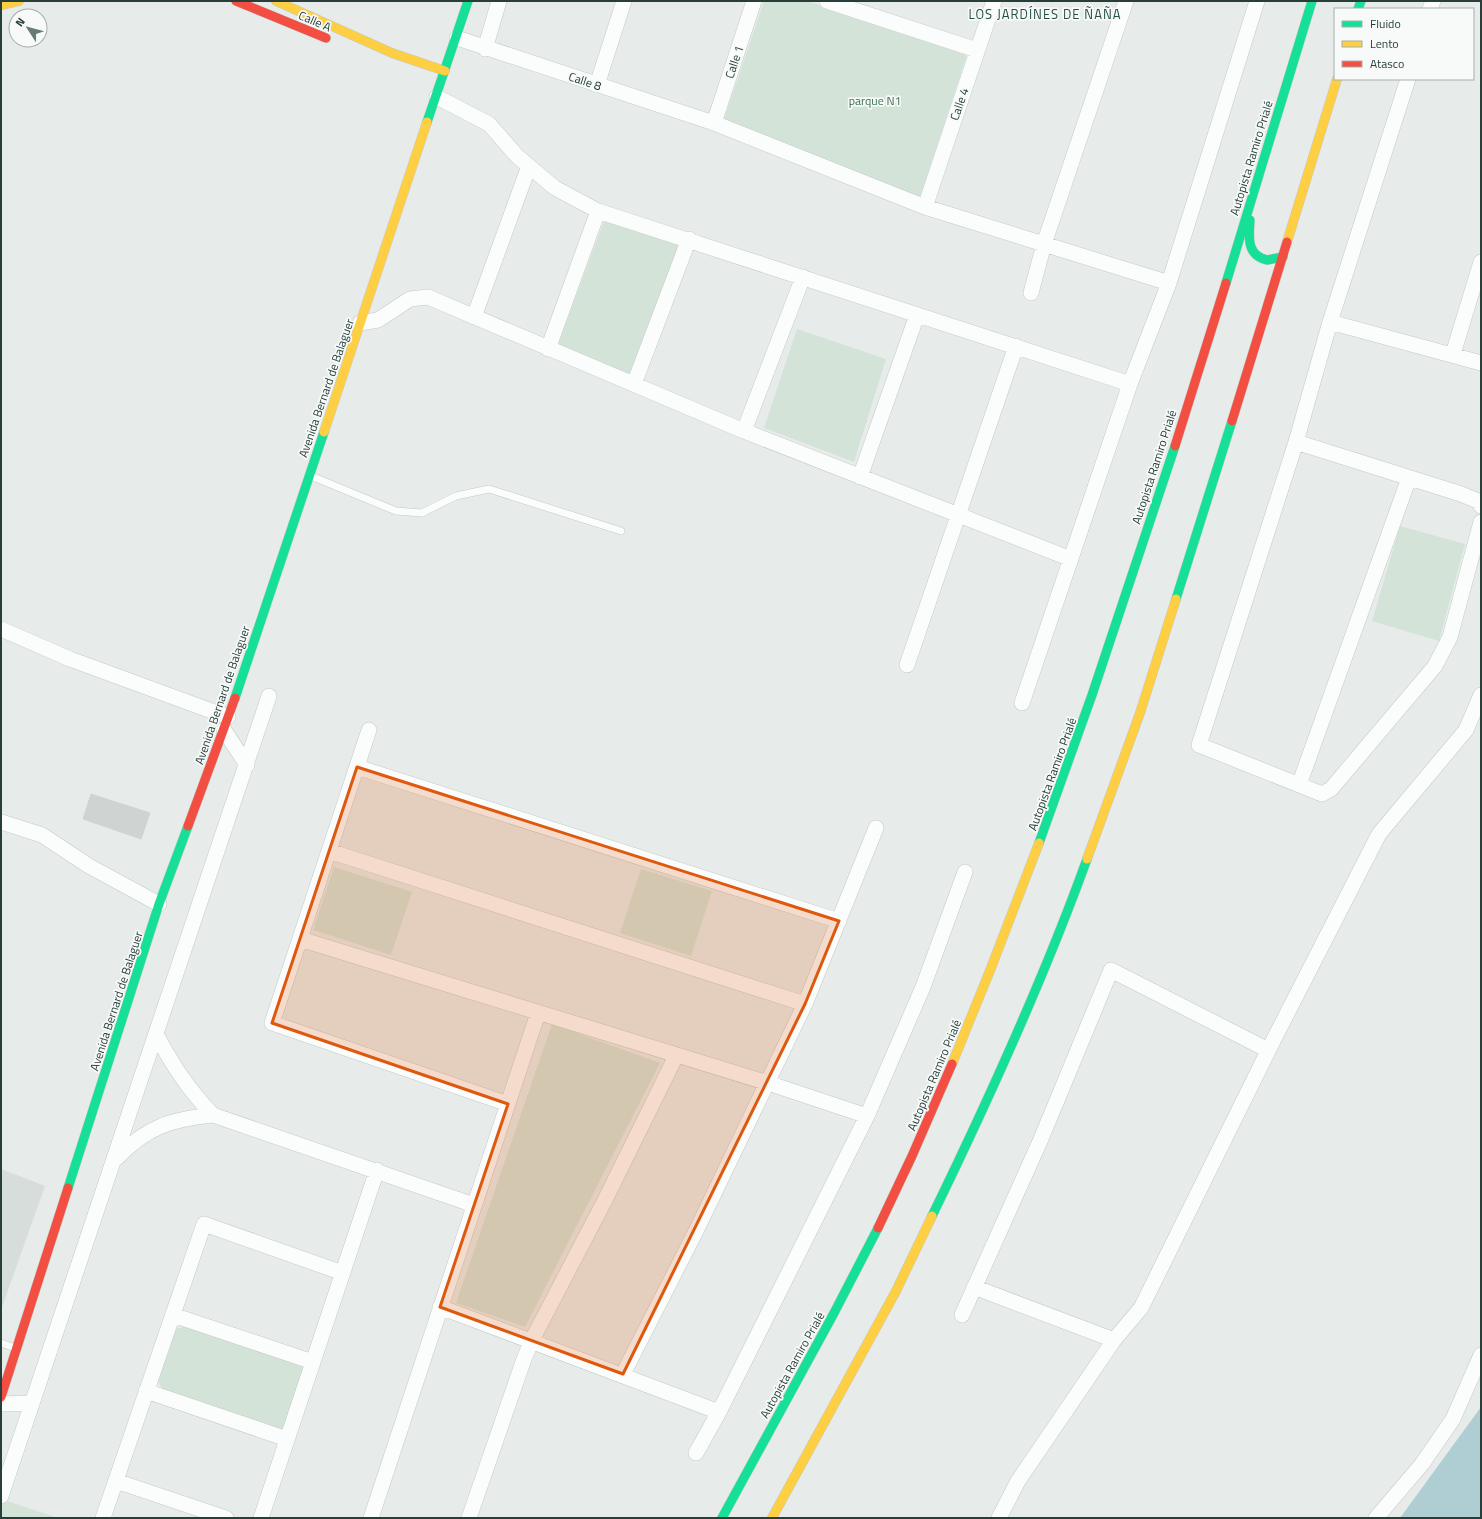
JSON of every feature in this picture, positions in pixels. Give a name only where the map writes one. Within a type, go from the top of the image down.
[{"type":"main road","points":[[1,5],[19,1]]},
{"type":"main road","name":"Calle A","points":[[236,1],[338,42],[366,41]]},
{"type":"main road","name":"Calle A","points":[[276,1],[392,53],[445,71]]},
{"type":"main road","name":"Avenida Bernard de Balaguer","points":[[1,1397],[159,904],[226,723],[457,38],[468,1]]},
{"type":"main road","name":"Autopista Ramiro Prialé","points":[[722,1518],[854,1278],[935,1105],[1019,900],[1092,701],[1252,196],[1312,1]]},
{"type":"main road","points":[[772,1518],[903,1277],[980,1117],[1066,915],[1140,713],[1337,80]]},
{"type":"main road","points":[[1252,196],[1249,242],[1253,253],[1262,260],[1268,261],[1274,261],[1283,256]]},
{"type":"street","points":[[485,49],[499,1]]},
{"type":"street","points":[[597,84],[624,1]]},
{"type":"street","name":"Calle 1","points":[[714,123],[754,1]]},
{"type":"street","points":[[827,1],[977,50]]},
{"type":"street","name":"Calle 4","points":[[925,207],[994,1]]},
{"type":"street","points":[[1031,293],[1044,244],[1126,1]]},
{"type":"street","points":[[1022,702],[1130,384],[1169,283],[1258,1]]},
{"type":"street","name":"Calle 8","points":[[457,38],[485,49],[714,123],[925,207],[1169,283]]},
{"type":"street","points":[[1408,80],[1330,322],[1296,442],[1199,745],[1322,794],[1331,789],[1435,666],[1450,637],[1481,522]]},
{"type":"street","points":[[437,97],[489,124],[517,156],[555,188],[598,211],[689,239],[917,316],[1016,346],[1130,384]]},
{"type":"street","points":[[474,317],[529,166]]},
{"type":"street","points":[[548,349],[598,211]]},
{"type":"street","points":[[634,384],[689,239]]},
{"type":"street","points":[[1453,354],[1481,262]]},
{"type":"street","points":[[744,431],[803,278]]},
{"type":"street","points":[[360,323],[378,320],[410,299],[428,297],[744,431],[1070,559]]},
{"type":"street","points":[[860,477],[917,316]]},
{"type":"street","points":[[1330,322],[1453,354],[1481,363]]},
{"type":"street","points":[[906,665],[959,516],[1016,346]]},
{"type":"street","points":[[1296,442],[1461,494],[1478,501],[1481,506]]},
{"type":"street","points":[[1300,785],[1410,478]]},
{"type":"street","points":[[1,629],[226,723],[246,765]]},
{"type":"street","points":[[1000,1518],[1018,1481],[1114,1340],[1141,1308],[1268,1050],[1379,834],[1466,730],[1481,695]]},
{"type":"street","points":[[1,1496],[269,696]]},
{"type":"street","points":[[369,730],[272,1023],[508,1104]]},
{"type":"street","points":[[357,767],[839,921]]},
{"type":"street","points":[[1,822],[42,835],[89,866],[159,904]]},
{"type":"street","points":[[623,1374],[697,1229],[805,1004],[876,828]]},
{"type":"street","points":[[329,851],[805,1004]]},
{"type":"street","points":[[696,1454],[719,1412],[867,1116],[923,987],[965,872]]},
{"type":"street","points":[[300,938],[676,1056],[768,1083],[867,1116]]},
{"type":"street","points":[[962,1315],[1041,1139],[1111,970],[1268,1050]]},
{"type":"street","points":[[371,1518],[538,1013]]},
{"type":"street","points":[[156,1034],[174,1068],[192,1093],[213,1115]]},
{"type":"street","points":[[469,1518],[524,1359],[532,1340],[605,1200],[676,1056]]},
{"type":"street","points":[[113,1162],[132,1142],[157,1127],[186,1117],[213,1115],[377,1170],[474,1205]]},
{"type":"street","points":[[261,1518],[377,1170]]},
{"type":"street","points":[[103,1518],[204,1224],[343,1273]]},
{"type":"street","points":[[974,1287],[1114,1340]]},
{"type":"street","points":[[440,1307],[623,1374],[719,1412]]},
{"type":"street","points":[[173,1315],[313,1362]]},
{"type":"street","points":[[1376,1518],[1422,1464],[1453,1419],[1481,1355]]},
{"type":"street","points":[[146,1392],[287,1439]]},
{"type":"street","points":[[1,1404],[32,1403]]},
{"type":"street","points":[[116,1480],[226,1518]]},
{"type":"lane","points":[[309,476],[396,511],[422,513],[456,496],[489,489],[621,532]]},
{"type":"lane","points":[[1,1343],[17,1348]]},
{"type":"highlighted area","points":[[357,767],[839,921],[805,1004],[623,1374],[440,1307],[508,1104],[272,1023]]},
{"type":"shaded area","points":[[1,1169],[45,1186],[1,1310]]},
{"type":"green space","name":"parque N1","points":[[764,1],[807,1],[967,54],[920,197],[724,120]]},
{"type":"green space","points":[[604,221],[681,246],[630,376],[558,345]]},
{"type":"green space","points":[[797,329],[886,359],[854,462],[764,428]]},
{"type":"green space","points":[[1400,526],[1465,544],[1439,641],[1372,621]]},
{"type":"green space","points":[[334,867],[412,892],[391,955],[313,930]]},
{"type":"green space","points":[[641,869],[712,891],[691,956],[620,933]]},
{"type":"green space","points":[[552,1024],[660,1063],[525,1327],[456,1303]]},
{"type":"green space","points":[[185,1326],[305,1368],[285,1431],[163,1391],[158,1381],[176,1329]]},
{"type":"green space","points":[[1,1499],[58,1518],[1,1518]]},
{"type":"water","points":[[1481,1407],[1481,1518],[1400,1518]]},
{"type":"building","points":[[91,794],[150,813],[141,839],[83,819]]},
{"type":"traffic: fast","points":[[427,122],[468,1]]},
{"type":"traffic: fast","points":[[1226,283],[1312,1]]},
{"type":"traffic: fast","points":[[1358,8],[1361,1]]},
{"type":"traffic: fast","points":[[1250,220],[1249,239],[1252,250],[1255,254],[1260,258],[1267,260],[1283,257]]},
{"type":"traffic: fast","points":[[1176,599],[1232,421]]},
{"type":"traffic: fast","points":[[235,698],[324,432]]},
{"type":"traffic: fast","points":[[1039,843],[1092,695],[1175,446]]},
{"type":"traffic: fast","points":[[68,1188],[159,904],[188,826]]},
{"type":"traffic: fast","points":[[932,1216],[974,1128],[1034,995],[1087,859]]},
{"type":"traffic: fast","points":[[722,1518],[834,1313],[878,1228]]},
{"type":"traffic: slow","points":[[1,5],[19,1]]},
{"type":"traffic: slow","points":[[276,1],[392,53],[445,71]]},
{"type":"traffic: slow","points":[[1287,242],[1337,80]]},
{"type":"traffic: slow","points":[[324,432],[427,122]]},
{"type":"traffic: slow","points":[[1087,859],[1140,713],[1176,599]]},
{"type":"traffic: slow","points":[[952,1064],[1039,843]]},
{"type":"traffic: slow","points":[[772,1518],[896,1291],[932,1216]]},
{"type":"traffic: jam","points":[[236,1],[326,38]]},
{"type":"traffic: jam","points":[[1232,421],[1287,242]]},
{"type":"traffic: jam","points":[[1175,446],[1226,283]]},
{"type":"traffic: jam","points":[[188,826],[235,698]]},
{"type":"traffic: jam","points":[[878,1228],[912,1156],[952,1064]]},
{"type":"traffic: jam","points":[[1,1397],[68,1188]]},
{"type":"district","name":"LOS JARDÍNES DE ÑAÑA","points":[[1045,14]]}]
